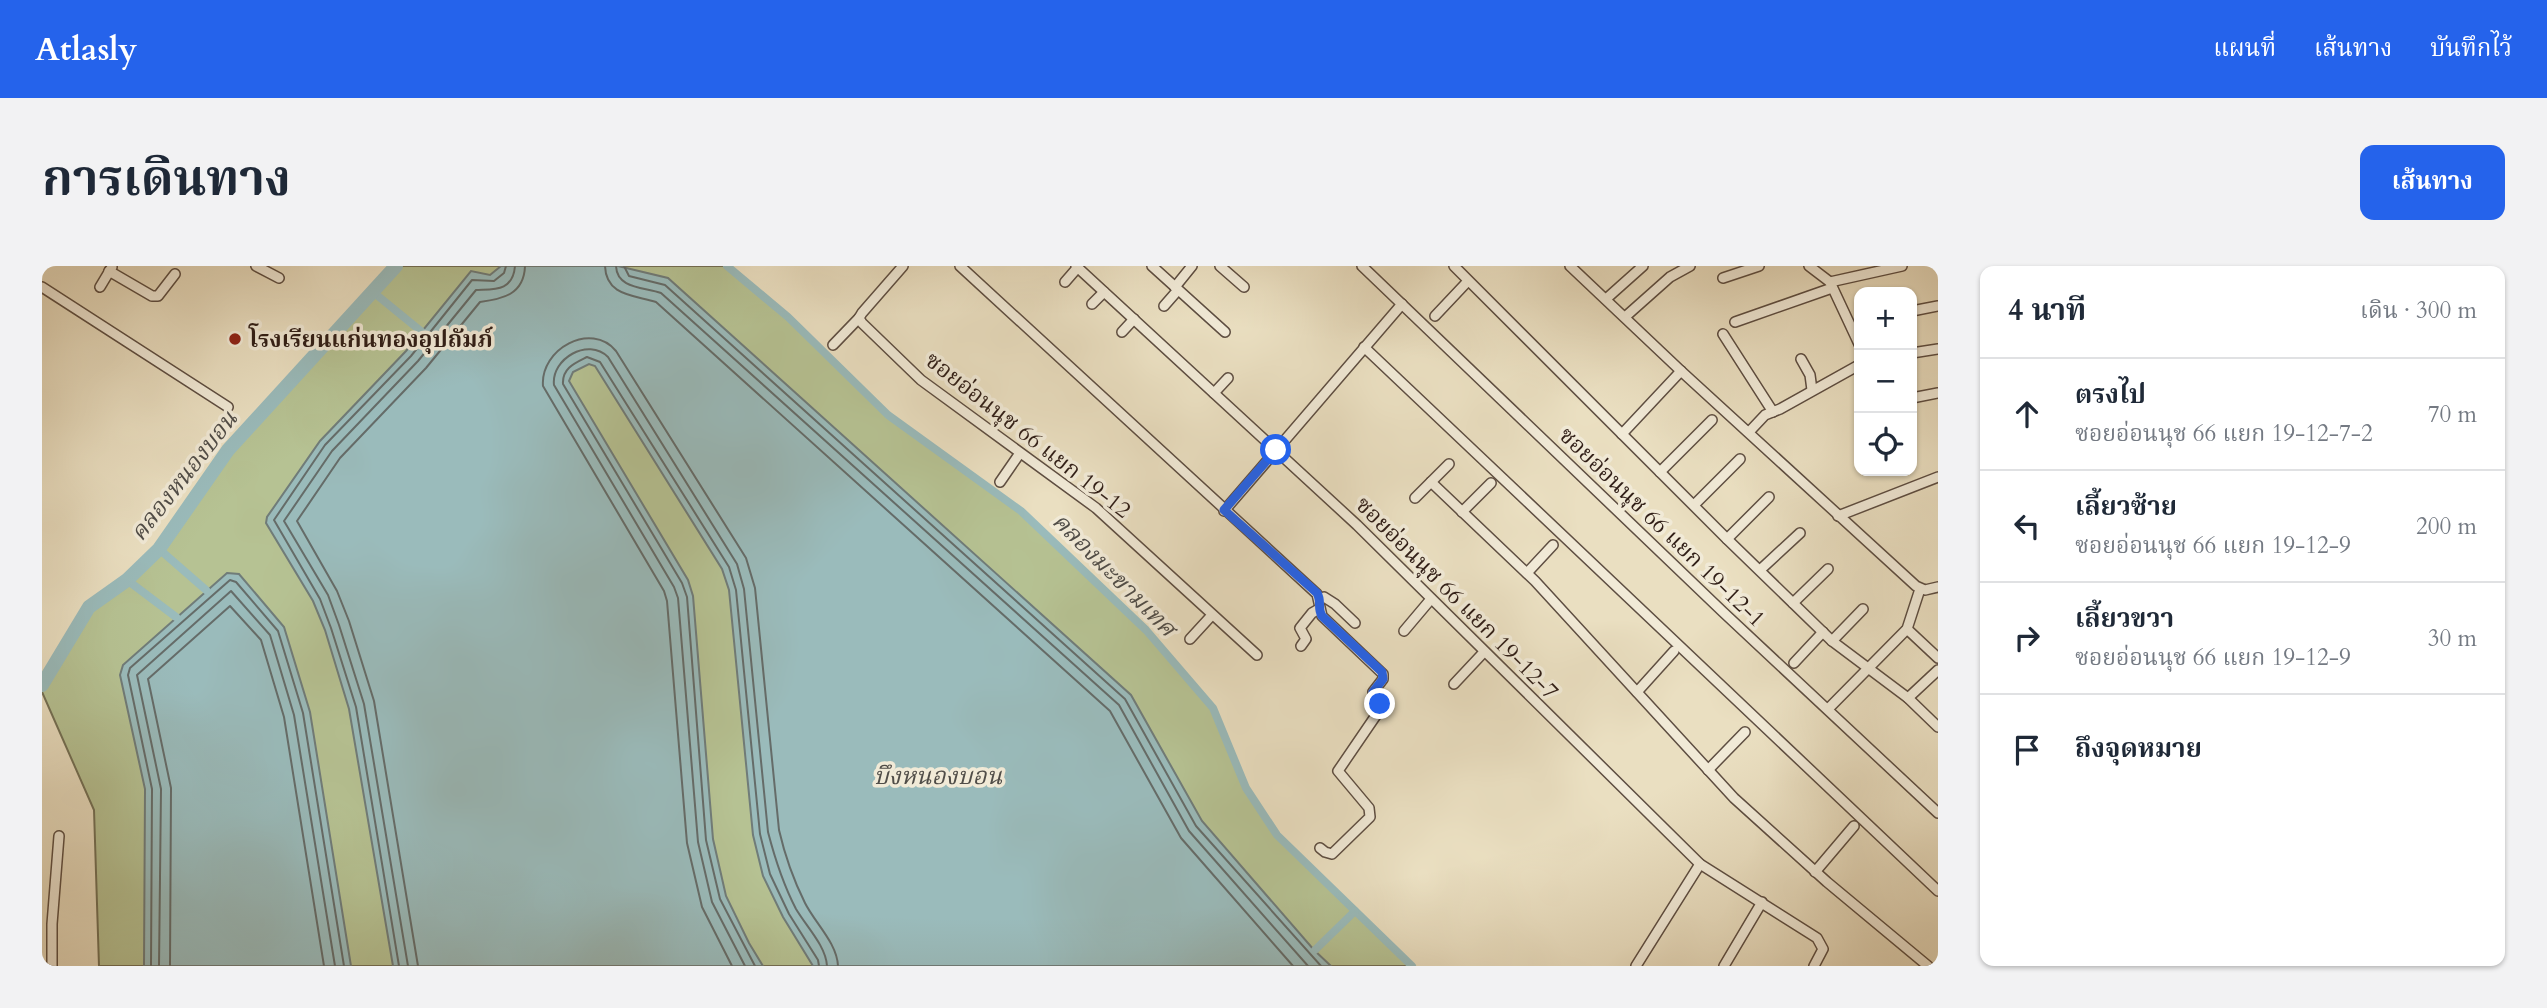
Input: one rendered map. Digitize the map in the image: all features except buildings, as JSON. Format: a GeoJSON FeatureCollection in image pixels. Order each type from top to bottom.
{"type":"FeatureCollection","features":[{"type":"Feature","properties":{"kind":"street"},"geometry":{"type":"LineString","coordinates":[[256,266],[279,278]]}},
{"type":"Feature","properties":{"kind":"street"},"geometry":{"type":"LineString","coordinates":[[960,266],[1317,593],[1322,616],[1384,677],[1373,692],[1381,708],[1338,771],[1369,808],[1370,817],[1332,853],[1320,848]]}},
{"type":"Feature","properties":{"kind":"street"},"geometry":{"type":"LineString","coordinates":[[1152,266],[1225,332]]}},
{"type":"Feature","properties":{"kind":"street"},"geometry":{"type":"LineString","coordinates":[[1164,306],[1192,266]]}},
{"type":"Feature","properties":{"kind":"street"},"geometry":{"type":"LineString","coordinates":[[1220,266],[1244,287]]}},
{"type":"Feature","properties":{"kind":"street","name":"ซอยอ่อนนุช 66 แยก 19-12-1"},"geometry":{"type":"LineString","coordinates":[[1362,266],[1713,603],[1938,813]]}},
{"type":"Feature","properties":{"kind":"street"},"geometry":{"type":"LineString","coordinates":[[1454,266],[1832,641],[1908,698],[1938,727]]}},
{"type":"Feature","properties":{"kind":"street"},"geometry":{"type":"LineString","coordinates":[[1570,266],[1681,372],[1920,589],[1938,587]]}},
{"type":"Feature","properties":{"kind":"street"},"geometry":{"type":"LineString","coordinates":[[1606,299],[1643,266]]}},
{"type":"Feature","properties":{"kind":"street"},"geometry":{"type":"LineString","coordinates":[[1625,317],[1670,277],[1690,266]]}},
{"type":"Feature","properties":{"kind":"street"},"geometry":{"type":"LineString","coordinates":[[1723,278],[1759,266]]}},
{"type":"Feature","properties":{"kind":"street"},"geometry":{"type":"LineString","coordinates":[[1810,266],[1831,285],[1854,334]]}},
{"type":"Feature","properties":{"kind":"street"},"geometry":{"type":"LineString","coordinates":[[1735,322],[1831,285],[1902,266]]}},
{"type":"Feature","properties":{"kind":"street"},"geometry":{"type":"LineString","coordinates":[[833,345],[901,267]]}},
{"type":"Feature","properties":{"kind":"street"},"geometry":{"type":"LineString","coordinates":[[1065,282],[1077,267]]}},
{"type":"Feature","properties":{"kind":"street","name":"ซอยอ่อนนุช 66 แยก 19-12-7"},"geometry":{"type":"LineString","coordinates":[[1077,267],[1276,450],[1431,598],[1700,863],[1821,943],[1821,956],[1814,966]]}},
{"type":"Feature","properties":{"kind":"street"},"geometry":{"type":"LineString","coordinates":[[100,287],[111,269],[152,296],[158,296],[175,274]]}},
{"type":"Feature","properties":{"kind":"street"},"geometry":{"type":"LineString","coordinates":[[1435,316],[1468,281]]}},
{"type":"Feature","properties":{"kind":"street"},"geometry":{"type":"LineString","coordinates":[[42,287],[228,407]]}},
{"type":"Feature","properties":{"kind":"street"},"geometry":{"type":"LineString","coordinates":[[1091,304],[1104,292]]}},
{"type":"Feature","properties":{"kind":"street"},"geometry":{"type":"LineString","coordinates":[[1224,510],[1402,304]]}},
{"type":"Feature","properties":{"kind":"street"},"geometry":{"type":"LineString","coordinates":[[1917,310],[1938,306]]}},
{"type":"Feature","properties":{"kind":"street","name":"ซอยอ่อนนุช 66 แยก 19-12"},"geometry":{"type":"LineString","coordinates":[[859,318],[921,380],[1096,508],[1257,655]]}},
{"type":"Feature","properties":{"kind":"street"},"geometry":{"type":"LineString","coordinates":[[1122,332],[1134,319]]}},
{"type":"Feature","properties":{"kind":"street"},"geometry":{"type":"LineString","coordinates":[[1849,323],[1854,322]]}},
{"type":"Feature","properties":{"kind":"street"},"geometry":{"type":"LineString","coordinates":[[1723,334],[1773,412]]}},
{"type":"Feature","properties":{"kind":"street"},"geometry":{"type":"LineString","coordinates":[[1364,347],[1938,891]]}},
{"type":"Feature","properties":{"kind":"street"},"geometry":{"type":"LineString","coordinates":[[1917,352],[1938,349]]}},
{"type":"Feature","properties":{"kind":"street"},"geometry":{"type":"LineString","coordinates":[[1801,359],[1810,375],[1812,390]]}},
{"type":"Feature","properties":{"kind":"street"},"geometry":{"type":"LineString","coordinates":[[1749,432],[1765,415],[1854,368]]}},
{"type":"Feature","properties":{"kind":"street"},"geometry":{"type":"LineString","coordinates":[[1622,433],[1681,372]]}},
{"type":"Feature","properties":{"kind":"street"},"geometry":{"type":"LineString","coordinates":[[1214,393],[1228,378]]}},
{"type":"Feature","properties":{"kind":"street"},"geometry":{"type":"LineString","coordinates":[[1917,397],[1938,393]]}},
{"type":"Feature","properties":{"kind":"street"},"geometry":{"type":"LineString","coordinates":[[1660,472],[1712,420]]}},
{"type":"Feature","properties":{"kind":"street"},"geometry":{"type":"LineString","coordinates":[[1000,482],[1020,453]]}},
{"type":"Feature","properties":{"kind":"street"},"geometry":{"type":"LineString","coordinates":[[1694,505],[1741,459]]}},
{"type":"Feature","properties":{"kind":"street"},"geometry":{"type":"LineString","coordinates":[[1415,498],[1449,464]]}},
{"type":"Feature","properties":{"kind":"street"},"geometry":{"type":"LineString","coordinates":[[1838,516],[1938,477]]}},
{"type":"Feature","properties":{"kind":"street"},"geometry":{"type":"LineString","coordinates":[[1431,482],[1527,573],[1734,798],[1815,872],[1928,966]]}},
{"type":"Feature","properties":{"kind":"street"},"geometry":{"type":"LineString","coordinates":[[1462,512],[1491,483]]}},
{"type":"Feature","properties":{"kind":"street"},"geometry":{"type":"LineString","coordinates":[[1727,539],[1769,498]]}},
{"type":"Feature","properties":{"kind":"street"},"geometry":{"type":"LineString","coordinates":[[1760,570],[1800,533]]}},
{"type":"Feature","properties":{"kind":"street"},"geometry":{"type":"LineString","coordinates":[[1527,573],[1553,545]]}},
{"type":"Feature","properties":{"kind":"street"},"geometry":{"type":"LineString","coordinates":[[1793,603],[1828,569]]}},
{"type":"Feature","properties":{"kind":"street"},"geometry":{"type":"LineString","coordinates":[[1828,709],[1907,629],[1920,589]]}},
{"type":"Feature","properties":{"kind":"street"},"geometry":{"type":"LineString","coordinates":[[1320,598],[1331,600],[1355,623]]}},
{"type":"Feature","properties":{"kind":"street"},"geometry":{"type":"LineString","coordinates":[[1404,631],[1431,598]]}},
{"type":"Feature","properties":{"kind":"street"},"geometry":{"type":"LineString","coordinates":[[1832,641],[1863,608]]}},
{"type":"Feature","properties":{"kind":"street"},"geometry":{"type":"LineString","coordinates":[[1301,646],[1306,639],[1300,628],[1312,613],[1319,609]]}},
{"type":"Feature","properties":{"kind":"street"},"geometry":{"type":"LineString","coordinates":[[1190,639],[1212,615]]}},
{"type":"Feature","properties":{"kind":"street"},"geometry":{"type":"LineString","coordinates":[[1907,629],[1938,658]]}},
{"type":"Feature","properties":{"kind":"street"},"geometry":{"type":"LineString","coordinates":[[1794,663],[1823,632]]}},
{"type":"Feature","properties":{"kind":"street"},"geometry":{"type":"LineString","coordinates":[[1637,692],[1674,651]]}},
{"type":"Feature","properties":{"kind":"street"},"geometry":{"type":"LineString","coordinates":[[1454,684],[1484,652]]}},
{"type":"Feature","properties":{"kind":"street"},"geometry":{"type":"LineString","coordinates":[[1908,698],[1938,670]]}},
{"type":"Feature","properties":{"kind":"street"},"geometry":{"type":"LineString","coordinates":[[1709,770],[1745,732]]}},
{"type":"Feature","properties":{"kind":"street"},"geometry":{"type":"LineString","coordinates":[[1815,872],[1854,826]]}},
{"type":"Feature","properties":{"kind":"street"},"geometry":{"type":"LineString","coordinates":[[52,966],[45,923],[60,836]]}},
{"type":"Feature","properties":{"kind":"street"},"geometry":{"type":"LineString","coordinates":[[1636,966],[1700,863]]}},
{"type":"Feature","properties":{"kind":"street"},"geometry":{"type":"LineString","coordinates":[[1724,966],[1762,902]]}},
{"type":"Feature","properties":{"kind":"green space","name":"บึงหนองบอน"},"geometry":{"type":"Polygon","coordinates":[[[396,266],[727,266],[788,317],[888,415],[1021,511],[1146,630],[1213,708],[1246,788],[1277,835],[1412,966],[99,966],[94,810],[42,692],[42,685],[89,607],[127,580],[159,549],[228,450],[396,266]]]}},
{"type":"Feature","properties":{"kind":"water","name":"บึงหนองบอน"},"geometry":{"type":"Polygon","coordinates":[[[501,266],[618,266],[668,278],[1131,695],[1202,821],[1331,966],[813,966],[783,917],[763,876],[753,835],[729,590],[722,569],[595,366],[589,364],[573,372],[569,381],[688,580],[693,596],[713,839],[726,896],[763,966],[393,966],[349,709],[325,630],[313,601],[266,523],[267,517],[320,441],[406,351],[471,271],[490,275],[501,266]]]}},
{"type":"Feature","properties":{"kind":"water"},"geometry":{"type":"Polygon","coordinates":[[[227,573],[239,574],[284,627],[310,712],[351,966],[144,966],[145,789],[120,675],[123,665],[227,573]]]}},
{"type":"Feature","properties":{"kind":"waterway","name":"คลองหนองบอน"},"geometry":{"type":"LineString","coordinates":[[42,685],[89,607],[127,580],[159,549],[228,450],[396,266]]}},
{"type":"Feature","properties":{"kind":"waterway","name":"คลองมะขามเทศ"},"geometry":{"type":"LineString","coordinates":[[727,266],[788,317],[888,415],[1021,511],[1146,630],[1213,708],[1246,788],[1277,835],[1412,966]]}},
{"type":"Feature","properties":{"kind":"waterway"},"geometry":{"type":"LineString","coordinates":[[373,292],[422,332]]}},
{"type":"Feature","properties":{"kind":"waterway"},"geometry":{"type":"LineString","coordinates":[[159,549],[206,590]]}},
{"type":"Feature","properties":{"kind":"waterway"},"geometry":{"type":"LineString","coordinates":[[127,580],[176,617]]}},
{"type":"Feature","properties":{"kind":"waterway"},"geometry":{"type":"LineString","coordinates":[[1315,950],[1355,911]]}},
{"type":"Feature","properties":{"kind":"place","name":"โรงเรียนแก่นทองอุปถัมภ์"},"geometry":{"type":"Point","coordinates":[235,339]}},
{"type":"Feature","properties":{"kind":"route"},"geometry":{"type":"LineString","coordinates":[[1276,450],[1224,510],[1317,593],[1322,616],[1382,672],[1384,677],[1373,690],[1380,704]]}}]}
